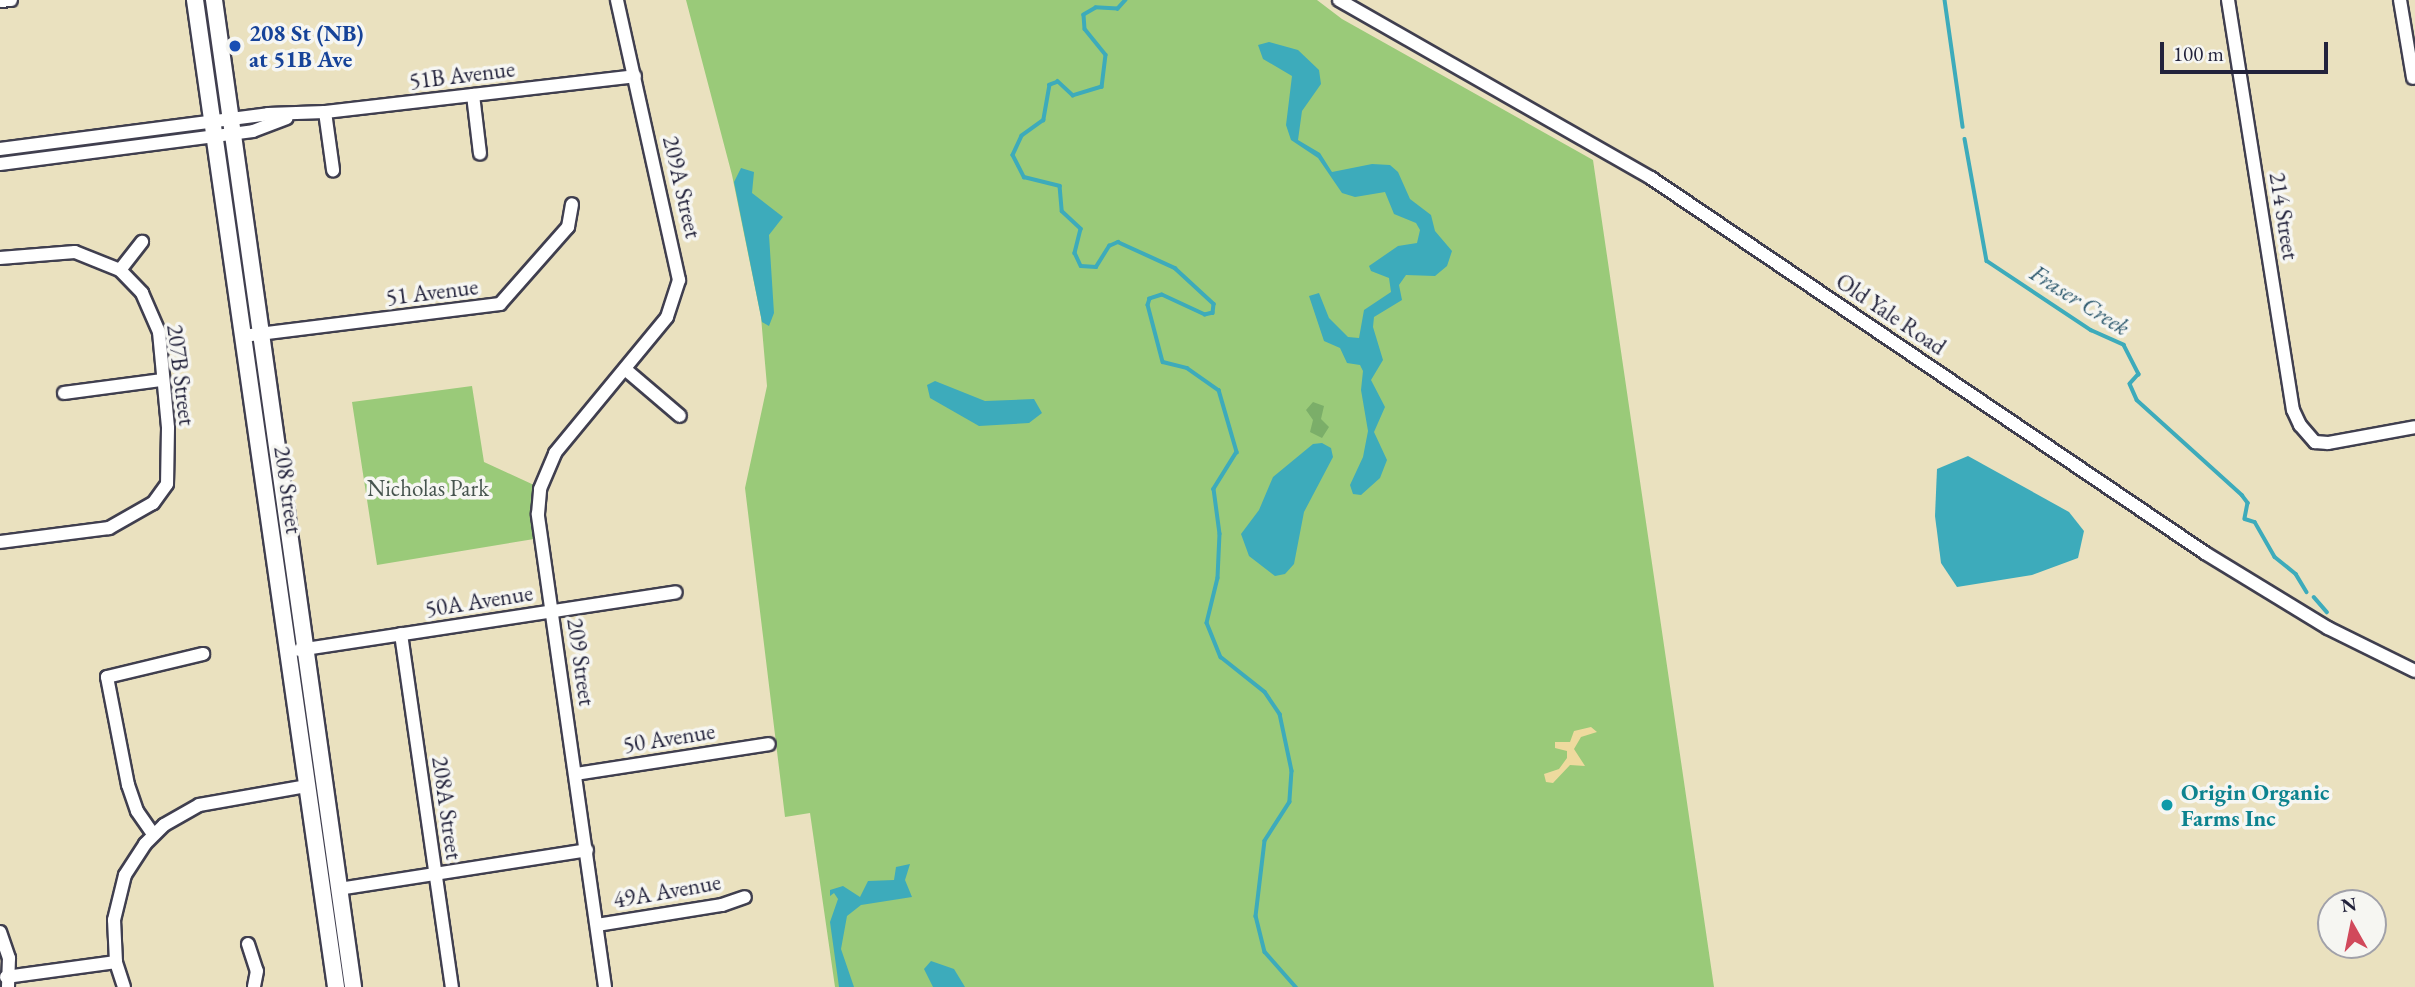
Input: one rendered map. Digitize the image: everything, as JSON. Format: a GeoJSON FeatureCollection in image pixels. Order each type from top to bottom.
{"type":"FeatureCollection","features":[{"type":"Feature","properties":{"kind":"main road","name":"208 Street"},"geometry":{"type":"LineString","coordinates":[[195,0],[336,987]]}},
{"type":"Feature","properties":{"kind":"main road","name":"208 Street"},"geometry":{"type":"LineString","coordinates":[[214,0],[234,126],[353,987]]}},
{"type":"Feature","properties":{"kind":"street"},"geometry":{"type":"LineString","coordinates":[[0,1],[11,0]]}},
{"type":"Feature","properties":{"kind":"street","name":"209A Street"},"geometry":{"type":"LineString","coordinates":[[617,0],[679,280],[667,317],[625,369]]}},
{"type":"Feature","properties":{"kind":"street","name":"Old Yale Road"},"geometry":{"type":"LineString","coordinates":[[1339,0],[1651,178],[2205,553],[2328,628],[2415,671]]}},
{"type":"Feature","properties":{"kind":"street","name":"214 Street"},"geometry":{"type":"LineString","coordinates":[[2228,0],[2293,410],[2306,437],[2328,443],[2415,426]]}},
{"type":"Feature","properties":{"kind":"street"},"geometry":{"type":"LineString","coordinates":[[2400,0],[2413,78]]}},
{"type":"Feature","properties":{"kind":"street","name":"51B Avenue"},"geometry":{"type":"LineString","coordinates":[[0,164],[294,115],[635,76]]}},
{"type":"Feature","properties":{"kind":"street"},"geometry":{"type":"LineString","coordinates":[[473,95],[480,154]]}},
{"type":"Feature","properties":{"kind":"street"},"geometry":{"type":"LineString","coordinates":[[325,112],[333,170]]}},
{"type":"Feature","properties":{"kind":"street","name":"51B Avenue"},"geometry":{"type":"LineString","coordinates":[[0,149],[215,129]]}},
{"type":"Feature","properties":{"kind":"street","name":"51 Avenue"},"geometry":{"type":"LineString","coordinates":[[243,336],[500,304],[568,228],[572,204]]}},
{"type":"Feature","properties":{"kind":"street"},"geometry":{"type":"LineString","coordinates":[[0,258],[75,252],[120,270],[142,242]]}},
{"type":"Feature","properties":{"kind":"street","name":"207B Street"},"geometry":{"type":"LineString","coordinates":[[0,542],[109,528],[162,495],[167,484],[168,428],[159,332],[142,293],[120,270]]}},
{"type":"Feature","properties":{"kind":"street"},"geometry":{"type":"LineString","coordinates":[[625,369],[680,416]]}},
{"type":"Feature","properties":{"kind":"street","name":"209 Street"},"geometry":{"type":"LineString","coordinates":[[606,987],[538,514],[544,475],[565,439],[625,369]]}},
{"type":"Feature","properties":{"kind":"street"},"geometry":{"type":"LineString","coordinates":[[64,393],[162,380]]}},
{"type":"Feature","properties":{"kind":"street","name":"50A Avenue"},"geometry":{"type":"LineString","coordinates":[[288,651],[676,592]]}},
{"type":"Feature","properties":{"kind":"street","name":"208A Street"},"geometry":{"type":"LineString","coordinates":[[401,634],[452,987]]}},
{"type":"Feature","properties":{"kind":"street"},"geometry":{"type":"LineString","coordinates":[[153,834],[132,799],[107,677],[203,654]]}},
{"type":"Feature","properties":{"kind":"street","name":"50 Avenue"},"geometry":{"type":"LineString","coordinates":[[576,774],[769,744]]}},
{"type":"Feature","properties":{"kind":"street"},"geometry":{"type":"LineString","coordinates":[[124,987],[116,962],[114,920],[119,890],[136,856],[153,834],[176,817],[212,801],[307,786]]}},
{"type":"Feature","properties":{"kind":"street"},"geometry":{"type":"LineString","coordinates":[[339,889],[587,850]]}},
{"type":"Feature","properties":{"kind":"street","name":"49A Avenue"},"geometry":{"type":"LineString","coordinates":[[597,925],[722,905],[745,897]]}},
{"type":"Feature","properties":{"kind":"street"},"geometry":{"type":"LineString","coordinates":[[0,932],[9,958],[5,977],[116,962]]}},
{"type":"Feature","properties":{"kind":"street"},"geometry":{"type":"LineString","coordinates":[[248,944],[257,971],[254,987]]}},
{"type":"Feature","properties":{"kind":"green space"},"geometry":{"type":"Polygon","coordinates":[[[686,0],[1317,0],[1342,19],[1593,160],[1714,987],[835,987],[810,813],[785,817],[745,488],[767,386],[761,317],[732,175],[686,0]]]}},
{"type":"Feature","properties":{"kind":"green space","name":"Nicholas Park"},"geometry":{"type":"Polygon","coordinates":[[[472,386],[484,462],[534,485],[534,539],[377,565],[352,402],[472,386]]]}},
{"type":"Feature","properties":{"kind":"green space"},"geometry":{"type":"Polygon","coordinates":[[[1313,402],[1324,406],[1321,419],[1329,427],[1322,438],[1310,432],[1313,420],[1306,410],[1313,402]]]}},
{"type":"Feature","properties":{"kind":"sand"},"geometry":{"type":"Polygon","coordinates":[[[1591,727],[1597,732],[1581,737],[1574,749],[1585,766],[1570,765],[1553,783],[1546,782],[1544,774],[1559,769],[1567,758],[1567,751],[1555,748],[1555,742],[1570,742],[1574,731],[1591,727]]]}},
{"type":"Feature","properties":{"kind":"water"},"geometry":{"type":"Polygon","coordinates":[[[1269,42],[1298,50],[1319,70],[1321,84],[1302,111],[1298,140],[1320,153],[1332,172],[1372,164],[1390,165],[1398,172],[1410,199],[1431,215],[1435,231],[1452,251],[1447,266],[1435,276],[1406,275],[1399,285],[1402,300],[1374,317],[1373,327],[1383,360],[1371,380],[1385,407],[1374,432],[1387,460],[1380,478],[1361,495],[1353,494],[1350,485],[1363,457],[1368,431],[1361,390],[1363,371],[1360,365],[1347,363],[1340,348],[1324,341],[1309,296],[1319,293],[1329,318],[1348,337],[1359,338],[1364,310],[1391,292],[1389,278],[1371,271],[1369,266],[1398,246],[1417,243],[1420,230],[1416,223],[1394,214],[1385,192],[1355,197],[1342,193],[1318,158],[1291,140],[1286,125],[1292,76],[1263,59],[1258,45],[1269,42]]]}},
{"type":"Feature","properties":{"kind":"water"},"geometry":{"type":"Polygon","coordinates":[[[741,168],[754,172],[752,193],[783,217],[769,235],[774,313],[769,326],[762,322],[734,182],[741,168]]]}},
{"type":"Feature","properties":{"kind":"water"},"geometry":{"type":"Polygon","coordinates":[[[935,381],[985,401],[1034,399],[1042,413],[1029,423],[979,426],[930,398],[927,385],[935,381]]]}},
{"type":"Feature","properties":{"kind":"water"},"geometry":{"type":"Polygon","coordinates":[[[1322,443],[1331,448],[1333,457],[1304,512],[1294,564],[1285,574],[1275,576],[1249,556],[1241,534],[1259,510],[1273,477],[1313,444],[1322,443]]]}},
{"type":"Feature","properties":{"kind":"water"},"geometry":{"type":"Polygon","coordinates":[[[1968,456],[2069,512],[2084,531],[2078,558],[2032,575],[1957,587],[1941,563],[1935,516],[1937,469],[1968,456]]]}},
{"type":"Feature","properties":{"kind":"water"},"geometry":{"type":"Polygon","coordinates":[[[910,864],[905,880],[912,897],[861,905],[847,916],[841,949],[854,987],[839,987],[830,922],[838,899],[834,893],[830,896],[830,890],[843,886],[860,897],[868,881],[894,880],[896,867],[910,864]]]}},
{"type":"Feature","properties":{"kind":"water"},"geometry":{"type":"Polygon","coordinates":[[[931,961],[954,969],[965,987],[933,987],[924,969],[931,961]]]}},
{"type":"Feature","properties":{"kind":"waterway"},"geometry":{"type":"LineString","coordinates":[[1126,0],[1118,9],[1096,8],[1084,15],[1085,29],[1106,55],[1102,87],[1073,96],[1058,82],[1050,85],[1044,120],[1022,136],[1013,155],[1024,177],[1060,186],[1062,211],[1081,229],[1075,253],[1081,266],[1096,267],[1109,246],[1118,242],[1175,268],[1214,304],[1213,313],[1205,315],[1162,295],[1150,299],[1148,305],[1163,362],[1187,368],[1219,390],[1237,452],[1214,489],[1220,534],[1218,578],[1207,623],[1221,657],[1265,692],[1280,714],[1292,771],[1290,802],[1265,841],[1256,916],[1265,952],[1296,987]]}},
{"type":"Feature","properties":{"kind":"waterway","name":"Fraser Creek"},"geometry":{"type":"LineString","coordinates":[[1945,0],[1963,127]]}},
{"type":"Feature","properties":{"kind":"waterway","name":"Fraser Creek"},"geometry":{"type":"LineString","coordinates":[[1965,139],[1987,261],[2091,330],[2124,345],[2139,374],[2130,384],[2137,400],[2242,495],[2248,503],[2245,519],[2255,522],[2275,557],[2296,574],[2307,592]]}},
{"type":"Feature","properties":{"kind":"waterway","name":"Fraser Creek"},"geometry":{"type":"LineString","coordinates":[[2314,597],[2327,612]]}},
{"type":"Feature","properties":{"kind":"place","name":"208 St (NB) at 51B Ave"},"geometry":{"type":"Point","coordinates":[235,46]}},
{"type":"Feature","properties":{"kind":"place","name":"Origin Organic Farms Inc"},"geometry":{"type":"Point","coordinates":[2167,805]}}]}
